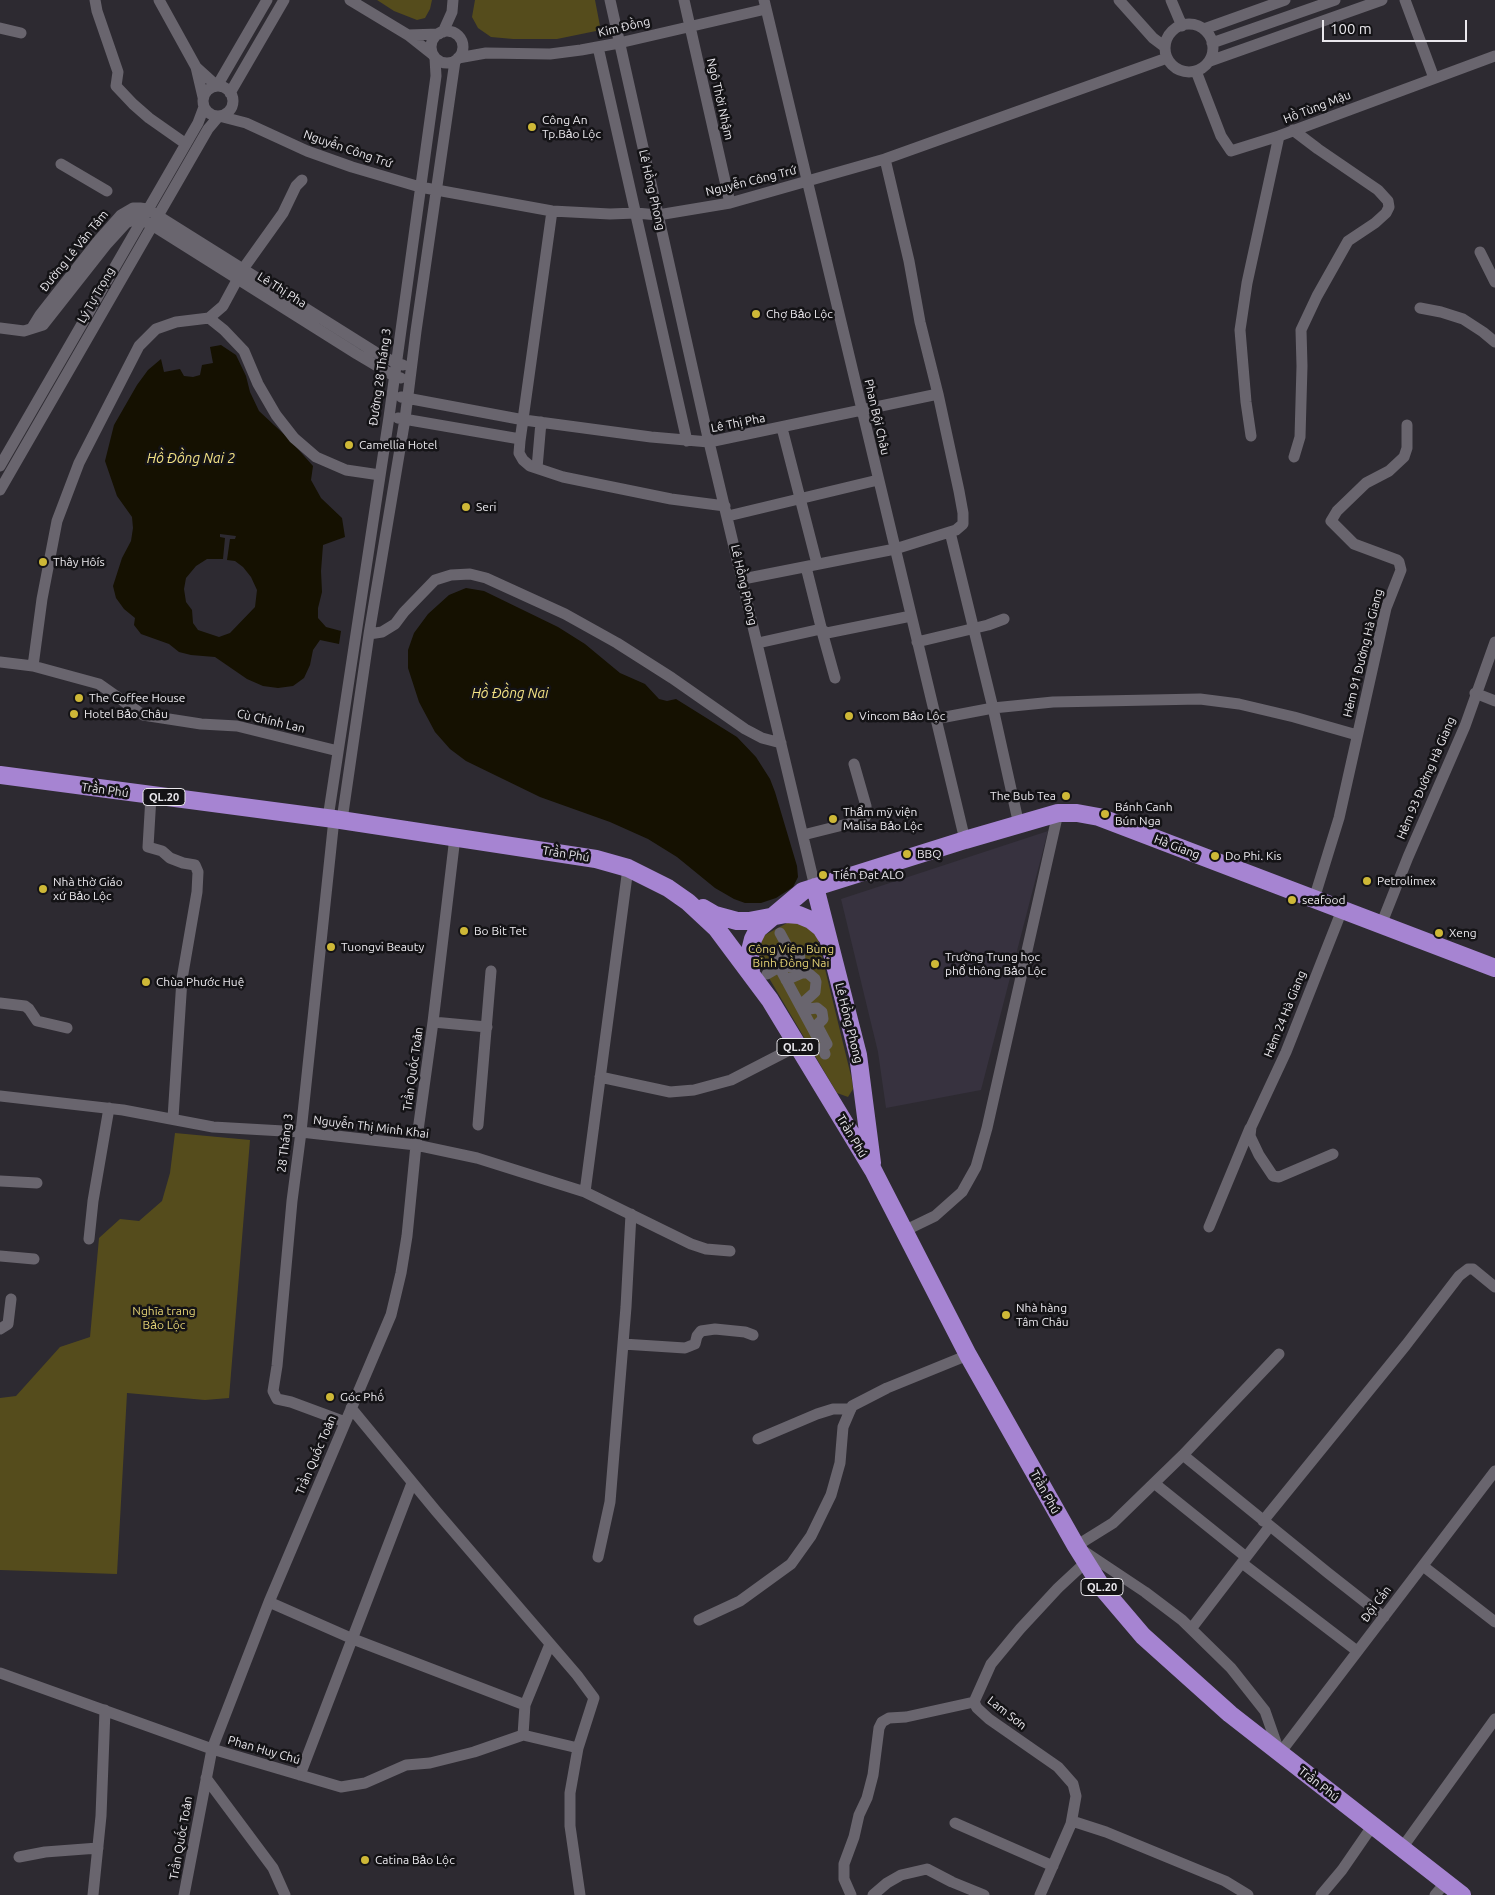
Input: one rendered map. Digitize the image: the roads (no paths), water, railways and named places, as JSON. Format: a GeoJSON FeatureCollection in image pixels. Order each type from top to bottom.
{"type":"FeatureCollection","features":[{"type":"Feature","properties":{"kind":"highway","name":"Trần Phú"},"geometry":{"type":"LineString","coordinates":[[0,775],[335,819],[596,859],[628,868],[668,888],[688,902],[717,929],[759,974],[770,1000],[873,1170],[968,1355],[1076,1546],[1103,1589],[1143,1636],[1230,1714],[1402,1848],[1441,1889],[1462,1895]]}},
{"type":"Feature","properties":{"kind":"highway","name":"Hà Giang"},"geometry":{"type":"LineString","coordinates":[[759,974],[750,951],[752,939],[758,929],[803,891],[1058,813],[1077,813],[1099,817],[1495,968]]}},
{"type":"Feature","properties":{"kind":"highway","name":"Lê Hồng Phong"},"geometry":{"type":"LineString","coordinates":[[815,886],[858,1055],[873,1170]]}},
{"type":"Feature","properties":{"kind":"highway","name":"Hà Giang"},"geometry":{"type":"LineString","coordinates":[[688,902],[715,915],[737,921],[786,914],[805,918],[820,928],[828,938]]}},
{"type":"Feature","properties":{"kind":"highway"},"geometry":{"type":"LineString","coordinates":[[830,1100],[845,1104],[852,1102],[858,1098],[862,1090]]}},
{"type":"Feature","properties":{"kind":"street"},"geometry":{"type":"LineString","coordinates":[[96,0],[97,11],[118,72],[116,86],[149,118],[186,144]]}},
{"type":"Feature","properties":{"kind":"street"},"geometry":{"type":"LineString","coordinates":[[159,0],[196,67],[204,102],[210,114],[219,116],[231,107],[231,95],[284,0]]}},
{"type":"Feature","properties":{"kind":"street"},"geometry":{"type":"LineString","coordinates":[[204,102],[208,90],[217,86],[267,0]]}},
{"type":"Feature","properties":{"kind":"street"},"geometry":{"type":"LineString","coordinates":[[350,0],[408,35],[445,63],[457,60]]}},
{"type":"Feature","properties":{"kind":"street"},"geometry":{"type":"LineString","coordinates":[[449,35],[453,0]]}},
{"type":"Feature","properties":{"kind":"street","name":"Lê Hồng Phong"},"geometry":{"type":"LineString","coordinates":[[610,0],[709,442],[815,886]]}},
{"type":"Feature","properties":{"kind":"street","name":"Ngô Thời Nhậm"},"geometry":{"type":"LineString","coordinates":[[684,0],[730,203]]}},
{"type":"Feature","properties":{"kind":"street"},"geometry":{"type":"LineString","coordinates":[[1119,0],[1166,53],[1170,63],[1185,72],[1196,71],[1210,61],[1382,0]]}},
{"type":"Feature","properties":{"kind":"street"},"geometry":{"type":"LineString","coordinates":[[1171,0],[1182,26]]}},
{"type":"Feature","properties":{"kind":"street"},"geometry":{"type":"LineString","coordinates":[[1204,30],[1286,0]]}},
{"type":"Feature","properties":{"kind":"street"},"geometry":{"type":"LineString","coordinates":[[1212,43],[1335,0]]}},
{"type":"Feature","properties":{"kind":"street"},"geometry":{"type":"LineString","coordinates":[[1405,0],[1434,78]]}},
{"type":"Feature","properties":{"kind":"street","name":"Kim Đồng"},"geometry":{"type":"LineString","coordinates":[[457,60],[486,53],[550,54],[598,47],[689,26],[765,4]]}},
{"type":"Feature","properties":{"kind":"street","name":"Phan Bội Châu"},"geometry":{"type":"LineString","coordinates":[[765,4],[965,840]]}},
{"type":"Feature","properties":{"kind":"street"},"geometry":{"type":"LineString","coordinates":[[1166,53],[1168,36],[1182,26],[1193,25],[1204,30],[1212,43],[1213,50],[1210,61]]}},
{"type":"Feature","properties":{"kind":"street"},"geometry":{"type":"LineString","coordinates":[[0,28],[21,33]]}},
{"type":"Feature","properties":{"kind":"street","name":"Kim Đồng"},"geometry":{"type":"LineString","coordinates":[[408,35],[449,35],[486,53]]}},
{"type":"Feature","properties":{"kind":"street"},"geometry":{"type":"LineString","coordinates":[[434,56],[432,43],[449,35]]}},
{"type":"Feature","properties":{"kind":"street"},"geometry":{"type":"LineString","coordinates":[[335,819],[406,419],[435,190],[457,60],[463,49],[449,35]]}},
{"type":"Feature","properties":{"kind":"street","name":"Lê Hồng Phong"},"geometry":{"type":"LineString","coordinates":[[598,47],[687,440]]}},
{"type":"Feature","properties":{"kind":"street","name":"Nguyễn Công Trứ"},"geometry":{"type":"LineString","coordinates":[[219,116],[246,123],[307,151],[340,163],[420,187],[552,211],[658,215],[730,203],[885,159],[1166,53]]}},
{"type":"Feature","properties":{"kind":"street","name":"Đường 28 Tháng 3"},"geometry":{"type":"LineString","coordinates":[[335,819],[338,751],[371,524],[389,417],[436,76],[434,56]]}},
{"type":"Feature","properties":{"kind":"street","name":"Hồ Tùng Mậu"},"geometry":{"type":"LineString","coordinates":[[1196,71],[1221,136],[1231,151],[1279,136],[1495,56]]}},
{"type":"Feature","properties":{"kind":"street"},"geometry":{"type":"LineString","coordinates":[[196,67],[217,86],[226,89],[246,123]]}},
{"type":"Feature","properties":{"kind":"street","name":"Lý Tự Trọng"},"geometry":{"type":"LineString","coordinates":[[0,466],[198,123],[204,102]]}},
{"type":"Feature","properties":{"kind":"street","name":"Lý Tự Trọng"},"geometry":{"type":"LineString","coordinates":[[0,490],[208,129],[219,116]]}},
{"type":"Feature","properties":{"kind":"street"},"geometry":{"type":"LineString","coordinates":[[1293,130],[1378,190],[1388,201],[1389,207],[1386,213],[1375,223],[1348,241],[1317,296],[1301,330],[1300,437],[1294,457]]}},
{"type":"Feature","properties":{"kind":"street"},"geometry":{"type":"LineString","coordinates":[[1251,436],[1240,344],[1241,315],[1253,251],[1279,136]]}},
{"type":"Feature","properties":{"kind":"street"},"geometry":{"type":"LineString","coordinates":[[742,579],[895,549],[956,530],[963,524],[963,513],[938,394],[920,322],[909,262],[885,159]]}},
{"type":"Feature","properties":{"kind":"street"},"geometry":{"type":"LineString","coordinates":[[61,164],[107,191]]}},
{"type":"Feature","properties":{"kind":"street"},"geometry":{"type":"LineString","coordinates":[[32,666],[42,599],[57,521],[82,456],[139,346],[156,329],[176,322],[209,318],[223,306],[240,274],[283,213],[296,186],[302,180]]}},
{"type":"Feature","properties":{"kind":"street","name":"Đường Lê Văn Tám"},"geometry":{"type":"LineString","coordinates":[[0,328],[24,331],[32,328],[71,274],[121,215],[133,208],[144,214]]}},
{"type":"Feature","properties":{"kind":"street"},"geometry":{"type":"LineString","coordinates":[[552,211],[520,439],[519,453],[530,466],[563,476],[726,511],[799,498],[878,480]]}},
{"type":"Feature","properties":{"kind":"street","name":"Lê Thị Pha"},"geometry":{"type":"LineString","coordinates":[[144,214],[240,274],[394,376],[410,380]]}},
{"type":"Feature","properties":{"kind":"street"},"geometry":{"type":"LineString","coordinates":[[1480,252],[1495,282]]}},
{"type":"Feature","properties":{"kind":"street"},"geometry":{"type":"LineString","coordinates":[[240,274],[396,364],[412,367]]}},
{"type":"Feature","properties":{"kind":"street"},"geometry":{"type":"LineString","coordinates":[[1420,308],[1441,312],[1463,320],[1495,342]]}},
{"type":"Feature","properties":{"kind":"street"},"geometry":{"type":"LineString","coordinates":[[209,318],[224,330],[244,351],[258,384],[276,415],[294,438],[316,458],[346,470],[380,475]]}},
{"type":"Feature","properties":{"kind":"street","name":"Lê Thị Pha"},"geometry":{"type":"LineString","coordinates":[[392,395],[524,420],[709,442],[938,394]]}},
{"type":"Feature","properties":{"kind":"street"},"geometry":{"type":"LineString","coordinates":[[389,417],[520,439]]}},
{"type":"Feature","properties":{"kind":"street"},"geometry":{"type":"LineString","coordinates":[[537,468],[541,422]]}},
{"type":"Feature","properties":{"kind":"street","name":"Hẻm 91 Đường Hà Giang"},"geometry":{"type":"LineString","coordinates":[[1314,899],[1339,818],[1357,735],[1363,718],[1371,670],[1386,608],[1401,570],[1397,560],[1354,544],[1331,521],[1336,511],[1366,483],[1389,471],[1404,457],[1407,448],[1406,425]]}},
{"type":"Feature","properties":{"kind":"street"},"geometry":{"type":"LineString","coordinates":[[782,428],[799,498],[821,629],[835,678]]}},
{"type":"Feature","properties":{"kind":"street"},"geometry":{"type":"LineString","coordinates":[[371,524],[387,526]]}},
{"type":"Feature","properties":{"kind":"street"},"geometry":{"type":"LineString","coordinates":[[950,532],[993,708],[1019,825]]}},
{"type":"Feature","properties":{"kind":"street"},"geometry":{"type":"LineString","coordinates":[[369,634],[382,632],[395,624],[435,580],[451,575],[470,574],[486,578],[565,614],[672,678],[745,729],[762,738],[781,744]]}},
{"type":"Feature","properties":{"kind":"street"},"geometry":{"type":"LineString","coordinates":[[758,643],[821,629],[827,633],[911,616]]}},
{"type":"Feature","properties":{"kind":"street"},"geometry":{"type":"LineString","coordinates":[[917,642],[1004,620]]}},
{"type":"Feature","properties":{"kind":"street","name":"Hẻm 93 Đường Hà Giang"},"geometry":{"type":"LineString","coordinates":[[1381,924],[1411,848],[1465,726],[1475,693],[1495,642]]}},
{"type":"Feature","properties":{"kind":"street","name":"Cù Chính Lan"},"geometry":{"type":"LineString","coordinates":[[0,662],[32,666],[100,684],[143,715],[202,724],[237,726],[338,751]]}},
{"type":"Feature","properties":{"kind":"street"},"geometry":{"type":"LineString","coordinates":[[1475,693],[1495,701]]}},
{"type":"Feature","properties":{"kind":"street"},"geometry":{"type":"LineString","coordinates":[[936,719],[993,708],[1053,702],[1200,700],[1239,704],[1357,735]]}},
{"type":"Feature","properties":{"kind":"street"},"geometry":{"type":"LineString","coordinates":[[803,835],[862,820],[866,816],[866,806],[854,764]]}},
{"type":"Feature","properties":{"kind":"street"},"geometry":{"type":"LineString","coordinates":[[151,796],[148,847],[162,851],[170,858],[183,863],[195,865],[198,872],[197,892],[182,979],[172,1118]]}},
{"type":"Feature","properties":{"kind":"street"},"geometry":{"type":"LineString","coordinates":[[904,1231],[935,1216],[962,1192],[976,1167],[987,1128],[1058,813]]}},
{"type":"Feature","properties":{"kind":"street","name":"28 Tháng 3"},"geometry":{"type":"LineString","coordinates":[[335,819],[292,1201],[273,1391],[278,1399],[345,1422]]}},
{"type":"Feature","properties":{"kind":"street","name":"Trần Quốc Toản"},"geometry":{"type":"LineString","coordinates":[[184,1895],[212,1749],[269,1602],[374,1358],[391,1314],[407,1236],[416,1145],[455,837]]}},
{"type":"Feature","properties":{"kind":"street"},"geometry":{"type":"LineString","coordinates":[[584,1192],[628,868]]}},
{"type":"Feature","properties":{"kind":"street","name":"Hẻm 24 Hà Giang"},"geometry":{"type":"LineString","coordinates":[[1209,1227],[1251,1127],[1286,1052],[1342,910]]}},
{"type":"Feature","properties":{"kind":"street"},"geometry":{"type":"LineString","coordinates":[[780,933],[787,946],[777,955],[777,963],[816,1036],[823,1038]]}},
{"type":"Feature","properties":{"kind":"street"},"geometry":{"type":"LineString","coordinates":[[759,974],[779,967]]}},
{"type":"Feature","properties":{"kind":"street"},"geometry":{"type":"LineString","coordinates":[[786,980],[797,970],[808,973],[815,978],[815,992],[804,1000],[803,1006],[808,1009],[817,1008],[822,1012],[823,1019],[817,1025],[826,1044],[823,1048],[825,1054]]}},
{"type":"Feature","properties":{"kind":"street"},"geometry":{"type":"LineString","coordinates":[[478,1125],[491,971]]}},
{"type":"Feature","properties":{"kind":"street"},"geometry":{"type":"LineString","coordinates":[[0,1003],[25,1006],[37,1021],[67,1028]]}},
{"type":"Feature","properties":{"kind":"street"},"geometry":{"type":"LineString","coordinates":[[433,1022],[487,1027]]}},
{"type":"Feature","properties":{"kind":"street"},"geometry":{"type":"LineString","coordinates":[[600,1077],[670,1092],[694,1090],[730,1080],[797,1046]]}},
{"type":"Feature","properties":{"kind":"street","name":"Nguyễn Thị Minh Khai"},"geometry":{"type":"LineString","coordinates":[[0,1096],[109,1108],[213,1127],[301,1132],[416,1145],[477,1158],[584,1192],[690,1244],[706,1249],[730,1251]]}},
{"type":"Feature","properties":{"kind":"street"},"geometry":{"type":"LineString","coordinates":[[89,1239],[93,1201],[109,1108]]}},
{"type":"Feature","properties":{"kind":"street"},"geometry":{"type":"LineString","coordinates":[[1251,1127],[1250,1136],[1273,1176],[1279,1176],[1333,1154]]}},
{"type":"Feature","properties":{"kind":"street"},"geometry":{"type":"LineString","coordinates":[[0,1181],[37,1182]]}},
{"type":"Feature","properties":{"kind":"street"},"geometry":{"type":"LineString","coordinates":[[598,1557],[610,1502],[631,1214]]}},
{"type":"Feature","properties":{"kind":"street"},"geometry":{"type":"LineString","coordinates":[[0,1256],[34,1259]]}},
{"type":"Feature","properties":{"kind":"street"},"geometry":{"type":"LineString","coordinates":[[1191,1629],[1244,1560],[1266,1524],[1459,1276],[1468,1269],[1473,1269],[1495,1287]]}},
{"type":"Feature","properties":{"kind":"street"},"geometry":{"type":"LineString","coordinates":[[0,1329],[8,1324],[10,1299]]}},
{"type":"Feature","properties":{"kind":"street"},"geometry":{"type":"LineString","coordinates":[[623,1344],[685,1348],[695,1344],[702,1332],[715,1329],[745,1332],[753,1335]]}},
{"type":"Feature","properties":{"kind":"street"},"geometry":{"type":"LineString","coordinates":[[1279,1354],[1183,1454],[1113,1523],[1076,1546],[1144,1592],[1191,1629],[1231,1668],[1265,1711],[1280,1753]]}},
{"type":"Feature","properties":{"kind":"street"},"geometry":{"type":"LineString","coordinates":[[699,1620],[740,1601],[791,1564],[811,1536],[831,1495],[840,1463],[843,1427],[852,1406],[887,1388],[968,1355]]}},
{"type":"Feature","properties":{"kind":"street"},"geometry":{"type":"LineString","coordinates":[[351,1408],[594,1698],[578,1748],[570,1793],[570,1826],[580,1895]]}},
{"type":"Feature","properties":{"kind":"street"},"geometry":{"type":"LineString","coordinates":[[758,1439],[825,1411],[851,1409]]}},
{"type":"Feature","properties":{"kind":"street"},"geometry":{"type":"LineString","coordinates":[[1183,1454],[1266,1524],[1384,1617]]}},
{"type":"Feature","properties":{"kind":"street","name":"Đội Cấn"},"geometry":{"type":"LineString","coordinates":[[1280,1753],[1495,1471]]}},
{"type":"Feature","properties":{"kind":"street"},"geometry":{"type":"LineString","coordinates":[[300,1775],[412,1483]]}},
{"type":"Feature","properties":{"kind":"street"},"geometry":{"type":"LineString","coordinates":[[1154,1483],[1244,1560],[1357,1651]]}},
{"type":"Feature","properties":{"kind":"street","name":"Lam Sơn"},"geometry":{"type":"LineString","coordinates":[[1040,1895],[1072,1821],[1076,1796],[1073,1784],[1058,1767],[989,1718],[977,1708],[974,1702],[991,1664],[1026,1622],[1086,1562]]}},
{"type":"Feature","properties":{"kind":"street"},"geometry":{"type":"LineString","coordinates":[[1423,1566],[1495,1622]]}},
{"type":"Feature","properties":{"kind":"street"},"geometry":{"type":"LineString","coordinates":[[269,1602],[353,1639],[443,1672],[525,1706]]}},
{"type":"Feature","properties":{"kind":"street"},"geometry":{"type":"LineString","coordinates":[[550,1644],[525,1706],[523,1735],[578,1748]]}},
{"type":"Feature","properties":{"kind":"street","name":"Phan Huy Chú"},"geometry":{"type":"LineString","coordinates":[[0,1673],[212,1749],[341,1787],[365,1783],[406,1765],[430,1763],[474,1752],[523,1735]]}},
{"type":"Feature","properties":{"kind":"street"},"geometry":{"type":"LineString","coordinates":[[851,1895],[844,1879],[844,1864],[854,1837],[859,1815],[867,1798],[873,1775],[879,1728],[882,1722],[889,1718],[906,1717],[974,1702]]}},
{"type":"Feature","properties":{"kind":"street"},"geometry":{"type":"LineString","coordinates":[[93,1895],[101,1816],[105,1710]]}},
{"type":"Feature","properties":{"kind":"street"},"geometry":{"type":"LineString","coordinates":[[1402,1848],[1495,1719]]}},
{"type":"Feature","properties":{"kind":"street"},"geometry":{"type":"LineString","coordinates":[[206,1778],[273,1868],[285,1895]]}},
{"type":"Feature","properties":{"kind":"street"},"geometry":{"type":"LineString","coordinates":[[1072,1821],[1106,1832],[1199,1870],[1224,1881],[1248,1895]]}},
{"type":"Feature","properties":{"kind":"street"},"geometry":{"type":"LineString","coordinates":[[956,1823],[1053,1866]]}},
{"type":"Feature","properties":{"kind":"street"},"geometry":{"type":"LineString","coordinates":[[1321,1895],[1342,1870],[1373,1825]]}},
{"type":"Feature","properties":{"kind":"street"},"geometry":{"type":"LineString","coordinates":[[19,1857],[45,1852],[98,1848]]}},
{"type":"Feature","properties":{"kind":"street"},"geometry":{"type":"LineString","coordinates":[[873,1895],[887,1883],[901,1875],[927,1869],[984,1895]]}},
{"type":"Feature","properties":{"kind":"water","name":"Hồ Đồng Nai 2"},"geometry":{"type":"Polygon","coordinates":[[[221,345],[236,355],[259,411],[289,439],[313,466],[311,480],[321,498],[342,518],[345,537],[323,545],[322,592],[318,608],[318,618],[326,627],[341,631],[339,644],[320,640],[313,650],[310,665],[304,678],[293,686],[278,688],[263,686],[247,679],[215,657],[179,652],[169,644],[141,634],[134,625],[135,618],[124,609],[116,598],[113,586],[122,558],[131,541],[133,528],[132,517],[117,496],[105,461],[114,425],[137,385],[148,370],[161,359],[164,372],[180,369],[184,376],[193,377],[200,375],[202,365],[213,363],[210,347],[221,345]],[[220,534],[220,537],[225,538],[223,559],[207,559],[196,566],[186,578],[184,589],[186,602],[192,610],[193,623],[198,630],[219,637],[230,633],[255,607],[257,590],[251,577],[235,561],[227,560],[230,539],[235,539],[236,536],[220,534]]]}},
{"type":"Feature","properties":{"kind":"water","name":"Hồ Đồng Nai"},"geometry":{"type":"Polygon","coordinates":[[[466,588],[484,591],[558,627],[585,644],[620,673],[645,684],[659,699],[667,701],[676,699],[737,737],[756,757],[770,779],[775,792],[797,866],[798,877],[793,887],[776,898],[761,903],[745,903],[734,899],[715,888],[677,857],[648,839],[610,822],[540,797],[466,761],[450,749],[435,732],[419,702],[408,668],[408,650],[414,633],[428,614],[449,595],[466,588]]]}},
{"type":"Feature","properties":{"kind":"place","name":"Công An Tp.Bảo Lộc"},"geometry":{"type":"Point","coordinates":[532,127]}},
{"type":"Feature","properties":{"kind":"place","name":"Chợ Bảo Lộc"},"geometry":{"type":"Point","coordinates":[756,314]}},
{"type":"Feature","properties":{"kind":"place","name":"Camellia Hotel"},"geometry":{"type":"Point","coordinates":[349,445]}},
{"type":"Feature","properties":{"kind":"place","name":"Seri"},"geometry":{"type":"Point","coordinates":[466,507]}},
{"type":"Feature","properties":{"kind":"place","name":"Thây Hôís"},"geometry":{"type":"Point","coordinates":[43,562]}},
{"type":"Feature","properties":{"kind":"place","name":"The Coffee House"},"geometry":{"type":"Point","coordinates":[79,698]}},
{"type":"Feature","properties":{"kind":"place","name":"Hotel Bảo Châu"},"geometry":{"type":"Point","coordinates":[74,714]}},
{"type":"Feature","properties":{"kind":"place","name":"Vincom Bảo Lộc"},"geometry":{"type":"Point","coordinates":[849,716]}},
{"type":"Feature","properties":{"kind":"place","name":"The Bub Tea"},"geometry":{"type":"Point","coordinates":[1066,796]}},
{"type":"Feature","properties":{"kind":"place","name":"Bánh Canh Bún Nga"},"geometry":{"type":"Point","coordinates":[1105,814]}},
{"type":"Feature","properties":{"kind":"place","name":"Thẩm mỹ viện Malisa Bảo Lộc"},"geometry":{"type":"Point","coordinates":[833,819]}},
{"type":"Feature","properties":{"kind":"place","name":"BBQ"},"geometry":{"type":"Point","coordinates":[907,854]}},
{"type":"Feature","properties":{"kind":"place","name":"Do Phi. Kis"},"geometry":{"type":"Point","coordinates":[1215,856]}},
{"type":"Feature","properties":{"kind":"place","name":"Tiến Đạt ALO"},"geometry":{"type":"Point","coordinates":[823,875]}},
{"type":"Feature","properties":{"kind":"place","name":"Petrolimex"},"geometry":{"type":"Point","coordinates":[1367,881]}},
{"type":"Feature","properties":{"kind":"place","name":"Nhà thờ Giáo xứ Bảo Lộc"},"geometry":{"type":"Point","coordinates":[43,889]}},
{"type":"Feature","properties":{"kind":"place","name":"seafood"},"geometry":{"type":"Point","coordinates":[1292,900]}},
{"type":"Feature","properties":{"kind":"place","name":"Bo Bit Tet"},"geometry":{"type":"Point","coordinates":[464,931]}},
{"type":"Feature","properties":{"kind":"place","name":"Xeng"},"geometry":{"type":"Point","coordinates":[1439,933]}},
{"type":"Feature","properties":{"kind":"place","name":"Tuongvi Beauty"},"geometry":{"type":"Point","coordinates":[331,947]}},
{"type":"Feature","properties":{"kind":"place","name":"Trường Trung học phổ thông Bảo Lộc"},"geometry":{"type":"Point","coordinates":[935,964]}},
{"type":"Feature","properties":{"kind":"place","name":"Chùa Phước Huệ"},"geometry":{"type":"Point","coordinates":[146,982]}},
{"type":"Feature","properties":{"kind":"place","name":"Nhà hàng Tâm Châu"},"geometry":{"type":"Point","coordinates":[1006,1315]}},
{"type":"Feature","properties":{"kind":"place","name":"Góc Phố"},"geometry":{"type":"Point","coordinates":[330,1397]}},
{"type":"Feature","properties":{"kind":"place","name":"Catina Bảo Lộc"},"geometry":{"type":"Point","coordinates":[365,1860]}},
{"type":"Feature","properties":{"kind":"park label","name":"Công Viên Bùng Binh Đồng Nai"},"geometry":{"type":"Point","coordinates":[791,956]}},
{"type":"Feature","properties":{"kind":"park label","name":"Nghĩa trang Bảo Lộc"},"geometry":{"type":"Point","coordinates":[164,1318]}}]}
